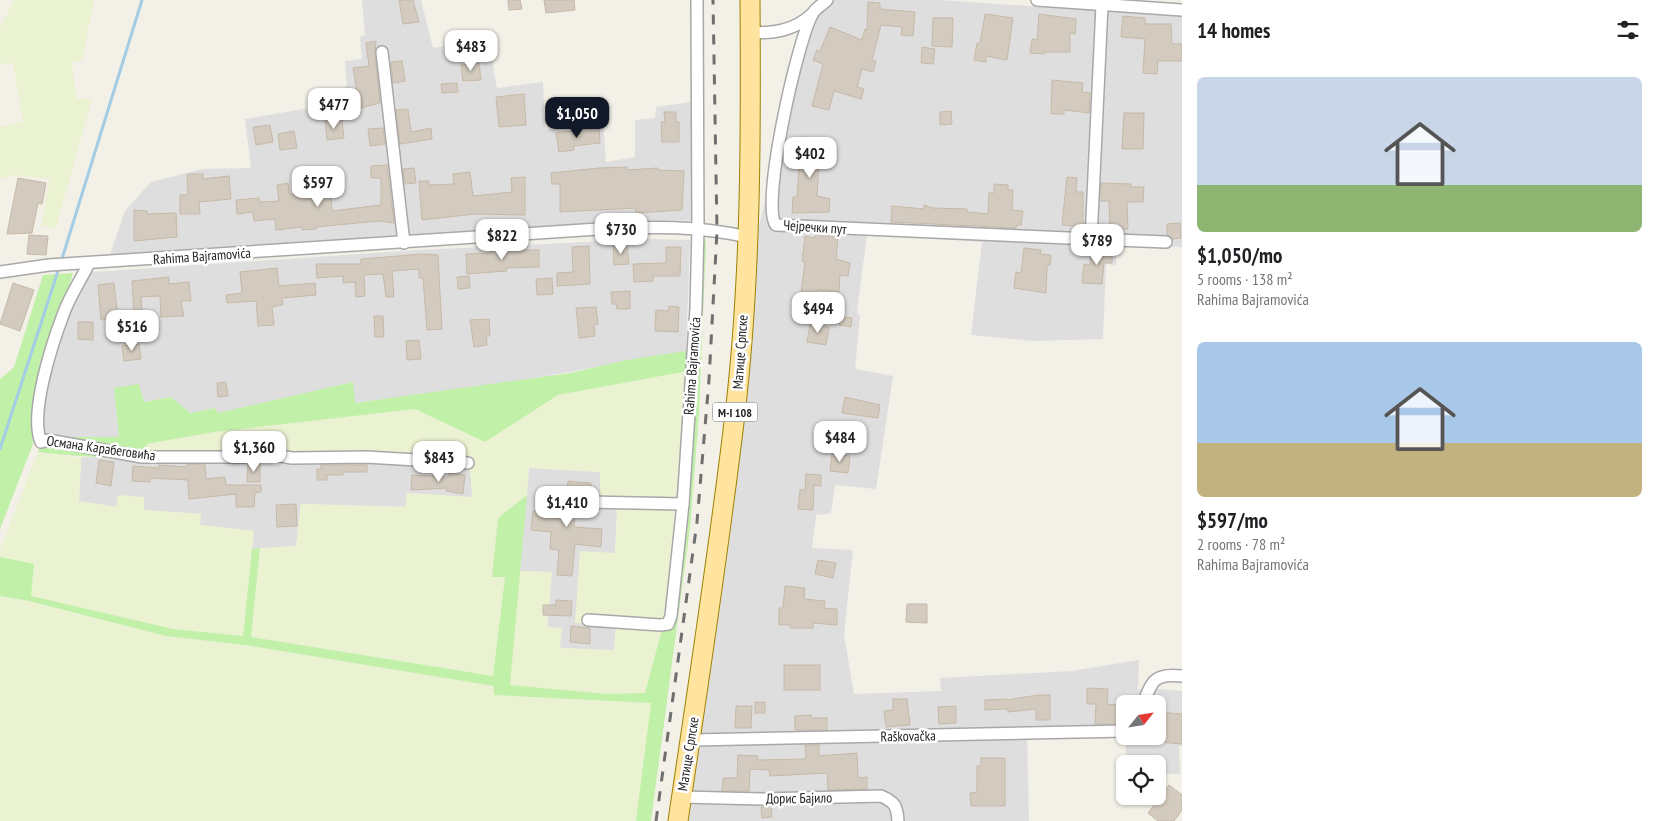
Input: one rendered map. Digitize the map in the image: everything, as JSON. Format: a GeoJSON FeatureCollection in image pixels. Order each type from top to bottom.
{"type":"FeatureCollection","features":[{"type":"Feature","properties":{"kind":"main road","name":"Матице Српске"},"geometry":{"type":"LineString","coordinates":[[678,821],[692,740],[735,413],[748,237],[750,0]]}},
{"type":"Feature","properties":{"kind":"street","name":"Rahima Bajramovića"},"geometry":{"type":"LineString","coordinates":[[588,620],[660,625],[668,624],[671,616],[683,504],[696,308],[698,228],[697,0]]}},
{"type":"Feature","properties":{"kind":"street"},"geometry":{"type":"LineString","coordinates":[[750,33],[773,32],[793,28],[802,24],[827,0]]}},
{"type":"Feature","properties":{"kind":"street"},"geometry":{"type":"LineString","coordinates":[[1037,0],[1182,10]]}},
{"type":"Feature","properties":{"kind":"street"},"geometry":{"type":"LineString","coordinates":[[1091,240],[1102,5]]}},
{"type":"Feature","properties":{"kind":"street","name":"Чејречки пут"},"geometry":{"type":"LineString","coordinates":[[813,13],[785,106],[771,191],[771,216],[776,225],[1166,242]]}},
{"type":"Feature","properties":{"kind":"street"},"geometry":{"type":"LineString","coordinates":[[382,52],[404,243]]}},
{"type":"Feature","properties":{"kind":"street","name":"Rahima Bajramovića"},"geometry":{"type":"LineString","coordinates":[[0,272],[49,265],[598,229],[669,226],[698,228],[748,237]]}},
{"type":"Feature","properties":{"kind":"street","name":"Османа Карабеговића"},"geometry":{"type":"LineString","coordinates":[[89,263],[63,314],[42,388],[37,426],[41,442],[48,440],[78,447],[142,457],[243,457],[268,454],[292,458],[366,457],[468,463]]}},
{"type":"Feature","properties":{"kind":"street"},"geometry":{"type":"LineString","coordinates":[[588,502],[683,504]]}},
{"type":"Feature","properties":{"kind":"street"},"geometry":{"type":"LineString","coordinates":[[1146,695],[1150,685],[1156,679],[1167,674],[1182,676]]}},
{"type":"Feature","properties":{"kind":"street","name":"Raškovačka"},"geometry":{"type":"LineString","coordinates":[[692,740],[1116,731]]}},
{"type":"Feature","properties":{"kind":"street","name":"Дорис Бајило"},"geometry":{"type":"LineString","coordinates":[[682,797],[762,799],[881,796],[892,801],[897,807],[898,821]]}},
{"type":"Feature","properties":{"kind":"shaded area"},"geometry":{"type":"Polygon","coordinates":[[[362,0],[421,0],[433,48],[488,38],[497,88],[543,82],[545,130],[603,122],[606,162],[635,157],[635,120],[655,118],[656,107],[691,102],[695,221],[677,220],[109,257],[125,211],[151,182],[203,169],[251,168],[245,119],[321,106],[319,91],[347,87],[345,61],[362,59],[360,37],[365,35],[362,0]]]}},
{"type":"Feature","properties":{"kind":"shaded area"},"geometry":{"type":"Polygon","coordinates":[[[825,0],[940,0],[1182,16],[1182,247],[1116,246],[1116,265],[1106,264],[1103,339],[1034,341],[971,335],[982,242],[867,234],[857,312],[860,315],[855,369],[893,376],[876,489],[835,485],[831,513],[816,515],[812,548],[853,550],[844,635],[854,694],[941,691],[940,678],[1072,671],[1139,660],[1138,690],[1149,688],[1182,691],[1182,746],[1179,746],[1180,774],[1166,774],[1166,755],[1126,755],[1126,745],[1166,745],[1166,695],[1116,695],[1116,726],[1027,730],[1029,821],[685,821],[751,260],[804,36],[825,0]]]}},
{"type":"Feature","properties":{"kind":"shaded area"},"geometry":{"type":"Polygon","coordinates":[[[649,239],[690,240],[686,351],[513,382],[354,403],[353,382],[218,414],[215,408],[190,413],[171,397],[144,402],[139,385],[114,389],[119,437],[41,437],[38,409],[79,273],[419,250],[649,239]]]}},
{"type":"Feature","properties":{"kind":"shaded area"},"geometry":{"type":"Polygon","coordinates":[[[81,458],[259,460],[275,465],[357,459],[470,467],[473,498],[408,493],[406,507],[301,504],[296,546],[252,549],[254,531],[200,525],[201,514],[144,510],[144,497],[116,507],[79,501],[81,458]]]}},
{"type":"Feature","properties":{"kind":"shaded area"},"geometry":{"type":"Polygon","coordinates":[[[529,468],[600,472],[600,502],[580,501],[579,505],[617,507],[615,553],[575,623],[616,625],[614,651],[560,648],[547,627],[552,572],[519,571],[529,468]]]}},
{"type":"Feature","properties":{"kind":"green space"},"geometry":{"type":"Polygon","coordinates":[[[15,0],[94,0],[82,61],[72,62],[76,99],[92,99],[56,228],[41,226],[50,179],[16,175],[0,179],[0,127],[23,121],[13,63],[0,65],[0,26],[15,0]]]}},
{"type":"Feature","properties":{"kind":"green space"},"geometry":{"type":"Polygon","coordinates":[[[697,241],[706,241],[699,415],[690,528],[651,821],[636,821],[651,703],[494,695],[494,686],[245,645],[166,636],[29,601],[0,596],[0,557],[34,564],[31,596],[173,629],[243,636],[252,549],[260,548],[251,637],[493,676],[505,577],[492,577],[498,518],[527,495],[510,685],[607,694],[645,693],[664,622],[671,623],[697,241]]]}},
{"type":"Feature","properties":{"kind":"green space"},"geometry":{"type":"Polygon","coordinates":[[[73,273],[32,408],[33,444],[0,529],[0,379],[14,367],[43,275],[73,273]]]}},
{"type":"Feature","properties":{"kind":"green space"},"geometry":{"type":"Polygon","coordinates":[[[686,351],[688,371],[558,395],[485,442],[415,409],[214,432],[146,444],[149,450],[254,453],[119,458],[38,452],[41,437],[119,437],[114,388],[139,384],[144,402],[171,397],[190,413],[215,408],[218,413],[353,382],[355,403],[570,373],[627,360],[686,351]]]}},
{"type":"Feature","properties":{"kind":"green space"},"geometry":{"type":"Polygon","coordinates":[[[688,371],[664,622],[645,693],[607,694],[510,685],[519,571],[552,572],[547,627],[562,628],[560,648],[614,650],[616,625],[575,623],[580,551],[615,553],[618,503],[600,502],[600,472],[529,468],[527,495],[498,518],[492,577],[505,576],[494,676],[251,637],[260,548],[296,546],[301,504],[405,507],[407,493],[472,497],[470,467],[357,459],[259,460],[254,453],[149,450],[146,443],[214,432],[415,409],[485,442],[558,395],[688,371]]]}},
{"type":"Feature","properties":{"kind":"green space"},"geometry":{"type":"Polygon","coordinates":[[[38,452],[81,458],[79,501],[116,507],[118,495],[144,497],[144,510],[201,514],[200,525],[254,531],[243,636],[173,629],[30,596],[34,565],[0,557],[0,550],[38,452]]]}},
{"type":"Feature","properties":{"kind":"green space"},"geometry":{"type":"Polygon","coordinates":[[[0,596],[28,601],[166,636],[245,645],[495,686],[494,695],[651,703],[636,821],[0,821],[0,596]]]}},
{"type":"Feature","properties":{"kind":"building"},"geometry":{"type":"Polygon","coordinates":[[[399,0],[413,0],[419,22],[403,24],[399,0]]]}},
{"type":"Feature","properties":{"kind":"building"},"geometry":{"type":"Polygon","coordinates":[[[508,0],[520,0],[522,9],[509,10],[508,0]]]}},
{"type":"Feature","properties":{"kind":"building"},"geometry":{"type":"Polygon","coordinates":[[[544,0],[574,0],[575,10],[546,13],[544,0]]]}},
{"type":"Feature","properties":{"kind":"building"},"geometry":{"type":"Polygon","coordinates":[[[868,2],[880,3],[880,9],[915,12],[913,36],[901,35],[902,27],[881,25],[872,60],[876,61],[873,72],[862,69],[857,87],[864,89],[861,99],[834,91],[829,110],[812,106],[823,64],[813,60],[817,50],[820,51],[830,27],[862,40],[865,29],[867,30],[868,2]]]}},
{"type":"Feature","properties":{"kind":"building"},"geometry":{"type":"Polygon","coordinates":[[[985,14],[1013,18],[1007,60],[986,56],[986,62],[974,60],[977,43],[980,43],[985,14]]]}},
{"type":"Feature","properties":{"kind":"building"},"geometry":{"type":"Polygon","coordinates":[[[1039,14],[1076,19],[1075,34],[1070,33],[1070,52],[1030,53],[1032,39],[1037,40],[1039,14]]]}},
{"type":"Feature","properties":{"kind":"building"},"geometry":{"type":"Polygon","coordinates":[[[1123,16],[1145,18],[1145,24],[1171,24],[1172,44],[1182,44],[1182,61],[1158,61],[1157,74],[1143,73],[1145,39],[1121,37],[1123,16]]]}},
{"type":"Feature","properties":{"kind":"building"},"geometry":{"type":"Polygon","coordinates":[[[933,18],[953,18],[952,47],[932,46],[933,18]]]}},
{"type":"Feature","properties":{"kind":"building"},"geometry":{"type":"Polygon","coordinates":[[[376,41],[375,53],[380,103],[340,113],[337,101],[358,97],[353,68],[369,66],[366,43],[376,41]]]}},
{"type":"Feature","properties":{"kind":"building"},"geometry":{"type":"Polygon","coordinates":[[[922,47],[935,49],[933,64],[921,63],[922,47]]]}},
{"type":"Feature","properties":{"kind":"building"},"geometry":{"type":"Polygon","coordinates":[[[402,61],[405,81],[393,83],[391,62],[402,61]]]}},
{"type":"Feature","properties":{"kind":"building"},"geometry":{"type":"Polygon","coordinates":[[[479,63],[481,80],[463,81],[461,65],[479,63]]]}},
{"type":"Feature","properties":{"kind":"building"},"geometry":{"type":"Polygon","coordinates":[[[1052,80],[1083,83],[1082,92],[1090,93],[1089,113],[1064,110],[1064,114],[1051,114],[1052,80]]]}},
{"type":"Feature","properties":{"kind":"building"},"geometry":{"type":"Polygon","coordinates":[[[457,83],[458,92],[442,93],[441,84],[457,83]]]}},
{"type":"Feature","properties":{"kind":"building"},"geometry":{"type":"Polygon","coordinates":[[[524,94],[526,125],[499,127],[496,97],[524,94]]]}},
{"type":"Feature","properties":{"kind":"building"},"geometry":{"type":"Polygon","coordinates":[[[408,109],[411,132],[431,128],[432,139],[400,144],[396,110],[408,109]]]}},
{"type":"Feature","properties":{"kind":"building"},"geometry":{"type":"Polygon","coordinates":[[[951,111],[952,124],[940,125],[940,112],[951,111]]]}},
{"type":"Feature","properties":{"kind":"building"},"geometry":{"type":"Polygon","coordinates":[[[664,112],[676,112],[676,122],[679,122],[679,142],[662,142],[661,122],[665,122],[664,112]]]}},
{"type":"Feature","properties":{"kind":"building"},"geometry":{"type":"Polygon","coordinates":[[[1124,113],[1144,113],[1143,149],[1122,149],[1124,113]]]}},
{"type":"Feature","properties":{"kind":"building"},"geometry":{"type":"Polygon","coordinates":[[[342,119],[344,138],[327,140],[325,121],[342,119]]]}},
{"type":"Feature","properties":{"kind":"building"},"geometry":{"type":"Polygon","coordinates":[[[270,125],[273,142],[256,145],[253,127],[270,125]]]}},
{"type":"Feature","properties":{"kind":"building"},"geometry":{"type":"Polygon","coordinates":[[[599,127],[600,143],[574,146],[574,150],[559,152],[556,133],[599,127]]]}},
{"type":"Feature","properties":{"kind":"building"},"geometry":{"type":"Polygon","coordinates":[[[383,128],[385,144],[370,146],[368,129],[383,128]]]}},
{"type":"Feature","properties":{"kind":"building"},"geometry":{"type":"Polygon","coordinates":[[[294,131],[297,148],[280,150],[278,134],[294,131]]]}},
{"type":"Feature","properties":{"kind":"building"},"geometry":{"type":"Polygon","coordinates":[[[805,137],[825,140],[822,163],[819,163],[817,196],[830,199],[829,212],[792,213],[793,197],[797,197],[799,169],[805,137]]]}},
{"type":"Feature","properties":{"kind":"building"},"geometry":{"type":"Polygon","coordinates":[[[387,165],[394,223],[379,221],[316,227],[316,229],[302,230],[302,227],[276,230],[275,219],[254,221],[253,212],[237,214],[236,200],[259,198],[260,202],[279,201],[277,185],[288,183],[290,195],[311,194],[311,198],[331,196],[332,211],[381,205],[381,178],[371,178],[371,166],[387,165]]]}},
{"type":"Feature","properties":{"kind":"building"},"geometry":{"type":"Polygon","coordinates":[[[627,167],[627,170],[658,168],[658,170],[684,171],[682,210],[636,213],[636,208],[560,212],[560,184],[552,184],[551,173],[627,167]]]}},
{"type":"Feature","properties":{"kind":"building"},"geometry":{"type":"Polygon","coordinates":[[[414,168],[416,183],[405,184],[403,169],[414,168]]]}},
{"type":"Feature","properties":{"kind":"building"},"geometry":{"type":"Polygon","coordinates":[[[470,172],[473,196],[512,192],[511,178],[525,177],[525,215],[475,214],[422,220],[419,181],[429,181],[429,185],[454,184],[453,174],[470,172]]]}},
{"type":"Feature","properties":{"kind":"building"},"geometry":{"type":"Polygon","coordinates":[[[187,174],[203,174],[203,179],[229,176],[231,199],[199,202],[200,214],[180,214],[180,195],[188,195],[187,174]]]}},
{"type":"Feature","properties":{"kind":"building"},"geometry":{"type":"Polygon","coordinates":[[[1067,177],[1077,178],[1076,192],[1083,192],[1083,227],[1062,225],[1067,177]]]}},
{"type":"Feature","properties":{"kind":"building"},"geometry":{"type":"Polygon","coordinates":[[[18,178],[46,183],[42,204],[38,203],[32,233],[7,234],[18,178]]]}},
{"type":"Feature","properties":{"kind":"building"},"geometry":{"type":"Polygon","coordinates":[[[1101,183],[1131,184],[1131,187],[1144,187],[1143,202],[1127,202],[1128,229],[1110,230],[1109,201],[1101,201],[1101,183]]]}},
{"type":"Feature","properties":{"kind":"building"},"geometry":{"type":"Polygon","coordinates":[[[994,184],[1008,185],[1008,190],[1013,190],[1012,210],[1023,211],[1021,225],[1017,225],[1016,228],[891,222],[892,206],[924,209],[924,205],[933,208],[967,209],[967,212],[988,214],[989,193],[994,193],[994,184]]]}},
{"type":"Feature","properties":{"kind":"building"},"geometry":{"type":"Polygon","coordinates":[[[134,210],[147,211],[147,214],[176,213],[177,237],[134,241],[134,210]]]}},
{"type":"Feature","properties":{"kind":"building"},"geometry":{"type":"Polygon","coordinates":[[[1180,223],[1181,238],[1173,239],[1167,235],[1167,224],[1180,223]]]}},
{"type":"Feature","properties":{"kind":"building"},"geometry":{"type":"Polygon","coordinates":[[[815,234],[838,237],[836,259],[850,263],[848,276],[840,275],[839,292],[817,290],[816,296],[801,294],[805,262],[802,261],[805,236],[815,238],[815,234]]]}},
{"type":"Feature","properties":{"kind":"building"},"geometry":{"type":"Polygon","coordinates":[[[29,235],[48,236],[46,255],[27,254],[29,235]]]}},
{"type":"Feature","properties":{"kind":"building"},"geometry":{"type":"Polygon","coordinates":[[[627,244],[629,264],[614,265],[613,246],[627,244]]]}},
{"type":"Feature","properties":{"kind":"building"},"geometry":{"type":"Polygon","coordinates":[[[589,246],[590,284],[557,286],[557,273],[573,272],[572,247],[589,246]]]}},
{"type":"Feature","properties":{"kind":"building"},"geometry":{"type":"Polygon","coordinates":[[[666,247],[681,247],[680,276],[653,276],[653,281],[634,282],[633,264],[666,263],[666,247]]]}},
{"type":"Feature","properties":{"kind":"building"},"geometry":{"type":"Polygon","coordinates":[[[1024,248],[1041,250],[1040,254],[1051,255],[1050,265],[1047,265],[1046,293],[1014,288],[1016,272],[1021,273],[1024,248]]]}},
{"type":"Feature","properties":{"kind":"building"},"geometry":{"type":"Polygon","coordinates":[[[1100,249],[1112,249],[1112,263],[1104,263],[1102,284],[1082,283],[1084,264],[1090,265],[1091,250],[1100,251],[1100,249]]]}},
{"type":"Feature","properties":{"kind":"building"},"geometry":{"type":"Polygon","coordinates":[[[539,250],[539,267],[506,268],[507,271],[467,274],[466,254],[491,253],[490,251],[539,250]]]}},
{"type":"Feature","properties":{"kind":"building"},"geometry":{"type":"Polygon","coordinates":[[[422,254],[438,255],[442,329],[427,330],[423,278],[419,278],[419,269],[392,271],[394,297],[386,297],[383,274],[364,275],[365,296],[356,297],[355,282],[343,283],[343,276],[317,278],[316,264],[361,264],[361,259],[422,254]]]}},
{"type":"Feature","properties":{"kind":"building"},"geometry":{"type":"Polygon","coordinates":[[[277,268],[279,286],[315,283],[316,295],[282,298],[283,305],[272,307],[274,325],[258,326],[256,301],[227,303],[226,295],[242,293],[240,272],[277,268]]]}},
{"type":"Feature","properties":{"kind":"building"},"geometry":{"type":"Polygon","coordinates":[[[469,276],[470,288],[458,289],[457,277],[469,276]]]}},
{"type":"Feature","properties":{"kind":"building"},"geometry":{"type":"Polygon","coordinates":[[[169,277],[169,284],[189,282],[191,301],[181,301],[184,316],[161,317],[160,296],[141,297],[142,314],[134,314],[132,281],[169,277]]]}},
{"type":"Feature","properties":{"kind":"building"},"geometry":{"type":"Polygon","coordinates":[[[552,278],[553,294],[537,295],[536,279],[552,278]]]}},
{"type":"Feature","properties":{"kind":"building"},"geometry":{"type":"Polygon","coordinates":[[[13,283],[34,290],[20,331],[0,324],[13,283]]]}},
{"type":"Feature","properties":{"kind":"building"},"geometry":{"type":"Polygon","coordinates":[[[114,283],[118,319],[101,320],[98,285],[114,283]]]}},
{"type":"Feature","properties":{"kind":"building"},"geometry":{"type":"Polygon","coordinates":[[[630,291],[630,309],[617,309],[616,304],[612,304],[611,292],[630,291]]]}},
{"type":"Feature","properties":{"kind":"building"},"geometry":{"type":"Polygon","coordinates":[[[669,306],[679,307],[678,332],[655,331],[656,310],[668,311],[669,306]]]}},
{"type":"Feature","properties":{"kind":"building"},"geometry":{"type":"Polygon","coordinates":[[[596,307],[598,324],[594,325],[595,336],[579,338],[576,308],[596,307]]]}},
{"type":"Feature","properties":{"kind":"building"},"geometry":{"type":"Polygon","coordinates":[[[374,316],[383,316],[384,337],[375,337],[374,316]]]}},
{"type":"Feature","properties":{"kind":"building"},"geometry":{"type":"Polygon","coordinates":[[[840,317],[852,318],[851,327],[839,325],[840,317]]]}},
{"type":"Feature","properties":{"kind":"building"},"geometry":{"type":"Polygon","coordinates":[[[489,319],[490,336],[486,336],[487,345],[474,347],[470,320],[489,319]]]}},
{"type":"Feature","properties":{"kind":"building"},"geometry":{"type":"Polygon","coordinates":[[[78,322],[93,322],[93,340],[78,339],[78,322]]]}},
{"type":"Feature","properties":{"kind":"building"},"geometry":{"type":"Polygon","coordinates":[[[810,324],[829,327],[826,345],[807,342],[810,324]]]}},
{"type":"Feature","properties":{"kind":"building"},"geometry":{"type":"Polygon","coordinates":[[[419,340],[421,359],[407,360],[406,341],[419,340]]]}},
{"type":"Feature","properties":{"kind":"building"},"geometry":{"type":"Polygon","coordinates":[[[139,344],[141,359],[124,361],[122,346],[139,344]]]}},
{"type":"Feature","properties":{"kind":"building"},"geometry":{"type":"Polygon","coordinates":[[[226,382],[228,396],[218,397],[217,383],[226,382]]]}},
{"type":"Feature","properties":{"kind":"building"},"geometry":{"type":"Polygon","coordinates":[[[845,397],[880,405],[878,418],[842,413],[845,397]]]}},
{"type":"Feature","properties":{"kind":"building"},"geometry":{"type":"Polygon","coordinates":[[[832,454],[850,456],[848,473],[830,471],[832,454]]]}},
{"type":"Feature","properties":{"kind":"building"},"geometry":{"type":"Polygon","coordinates":[[[99,460],[114,462],[111,486],[96,483],[99,460]]]}},
{"type":"Feature","properties":{"kind":"building"},"geometry":{"type":"Polygon","coordinates":[[[187,464],[205,464],[206,479],[225,477],[226,485],[261,485],[261,492],[255,493],[254,507],[236,507],[236,494],[189,499],[188,480],[150,478],[150,482],[132,481],[133,466],[159,468],[159,465],[187,467],[187,464]]]}},
{"type":"Feature","properties":{"kind":"building"},"geometry":{"type":"Polygon","coordinates":[[[248,464],[260,464],[260,482],[247,482],[248,464]]]}},
{"type":"Feature","properties":{"kind":"building"},"geometry":{"type":"Polygon","coordinates":[[[321,465],[367,465],[367,472],[343,472],[343,475],[327,475],[327,480],[317,480],[317,469],[321,469],[321,465]]]}},
{"type":"Feature","properties":{"kind":"building"},"geometry":{"type":"Polygon","coordinates":[[[449,473],[465,475],[463,494],[446,491],[447,488],[411,490],[412,475],[448,477],[449,473]]]}},
{"type":"Feature","properties":{"kind":"building"},"geometry":{"type":"Polygon","coordinates":[[[806,474],[821,475],[821,486],[814,485],[813,510],[798,509],[800,490],[805,490],[806,474]]]}},
{"type":"Feature","properties":{"kind":"building"},"geometry":{"type":"Polygon","coordinates":[[[568,481],[591,483],[590,495],[577,495],[574,527],[602,529],[601,547],[575,544],[572,576],[557,575],[559,550],[550,549],[551,532],[531,530],[533,511],[557,513],[558,505],[566,506],[568,481]]]}},
{"type":"Feature","properties":{"kind":"building"},"geometry":{"type":"Polygon","coordinates":[[[296,504],[297,526],[277,527],[276,505],[296,504]]]}},
{"type":"Feature","properties":{"kind":"building"},"geometry":{"type":"Polygon","coordinates":[[[818,560],[836,563],[833,578],[815,574],[818,560]]]}},
{"type":"Feature","properties":{"kind":"building"},"geometry":{"type":"Polygon","coordinates":[[[785,586],[805,588],[804,599],[825,601],[824,608],[837,609],[837,625],[813,623],[813,628],[790,628],[790,625],[779,625],[779,608],[783,608],[785,586]]]}},
{"type":"Feature","properties":{"kind":"building"},"geometry":{"type":"Polygon","coordinates":[[[556,600],[572,601],[571,616],[543,615],[543,605],[556,605],[556,600]]]}},
{"type":"Feature","properties":{"kind":"building"},"geometry":{"type":"Polygon","coordinates":[[[907,604],[927,604],[927,623],[906,622],[907,604]]]}},
{"type":"Feature","properties":{"kind":"building"},"geometry":{"type":"Polygon","coordinates":[[[571,626],[590,628],[590,644],[570,642],[571,626]]]}},
{"type":"Feature","properties":{"kind":"building"},"geometry":{"type":"Polygon","coordinates":[[[784,665],[820,665],[820,690],[784,690],[784,665]]]}},
{"type":"Feature","properties":{"kind":"building"},"geometry":{"type":"Polygon","coordinates":[[[1087,688],[1108,689],[1107,704],[1116,705],[1116,724],[1095,724],[1096,704],[1087,704],[1087,688]]]}},
{"type":"Feature","properties":{"kind":"building"},"geometry":{"type":"Polygon","coordinates":[[[1050,695],[1050,720],[1036,720],[1036,709],[1008,712],[1008,709],[985,710],[985,700],[1007,700],[1050,695]]]}},
{"type":"Feature","properties":{"kind":"building"},"geometry":{"type":"Polygon","coordinates":[[[893,699],[907,699],[910,725],[886,727],[884,711],[893,710],[893,699]]]}},
{"type":"Feature","properties":{"kind":"building"},"geometry":{"type":"Polygon","coordinates":[[[755,702],[765,702],[765,713],[755,713],[755,702]]]}},
{"type":"Feature","properties":{"kind":"building"},"geometry":{"type":"Polygon","coordinates":[[[736,706],[752,706],[751,728],[735,728],[736,706]]]}},
{"type":"Feature","properties":{"kind":"building"},"geometry":{"type":"Polygon","coordinates":[[[956,706],[956,723],[939,724],[938,707],[956,706]]]}},
{"type":"Feature","properties":{"kind":"building"},"geometry":{"type":"Polygon","coordinates":[[[1166,713],[1182,714],[1182,744],[1166,743],[1166,713]]]}},
{"type":"Feature","properties":{"kind":"building"},"geometry":{"type":"Polygon","coordinates":[[[811,715],[811,718],[827,718],[827,730],[795,730],[795,716],[811,715]]]}},
{"type":"Feature","properties":{"kind":"building"},"geometry":{"type":"Polygon","coordinates":[[[805,745],[819,745],[819,756],[857,753],[858,778],[867,777],[867,789],[828,790],[827,773],[770,776],[769,770],[750,769],[749,791],[722,791],[723,778],[737,778],[738,755],[758,756],[758,760],[806,759],[805,745]]]}},
{"type":"Feature","properties":{"kind":"building"},"geometry":{"type":"Polygon","coordinates":[[[981,758],[1005,758],[1005,806],[971,806],[970,793],[977,792],[977,766],[981,766],[981,758]]]}},
{"type":"Feature","properties":{"kind":"building"},"geometry":{"type":"Polygon","coordinates":[[[1169,785],[1182,795],[1182,810],[1174,821],[1158,821],[1148,813],[1154,805],[1166,805],[1166,789],[1169,785]]]}},
{"type":"Feature","properties":{"kind":"building"},"geometry":{"type":"Polygon","coordinates":[[[761,807],[771,807],[772,817],[762,818],[761,807]]]}},
{"type":"Feature","properties":{"kind":"waterway"},"geometry":{"type":"LineString","coordinates":[[61,262],[142,0]]}},
{"type":"Feature","properties":{"kind":"waterway"},"geometry":{"type":"LineString","coordinates":[[0,449],[59,268]]}},
{"type":"Feature","properties":{"kind":"railway"},"geometry":{"type":"LineString","coordinates":[[656,821],[697,522],[709,380],[717,231],[713,0]]}}]}
